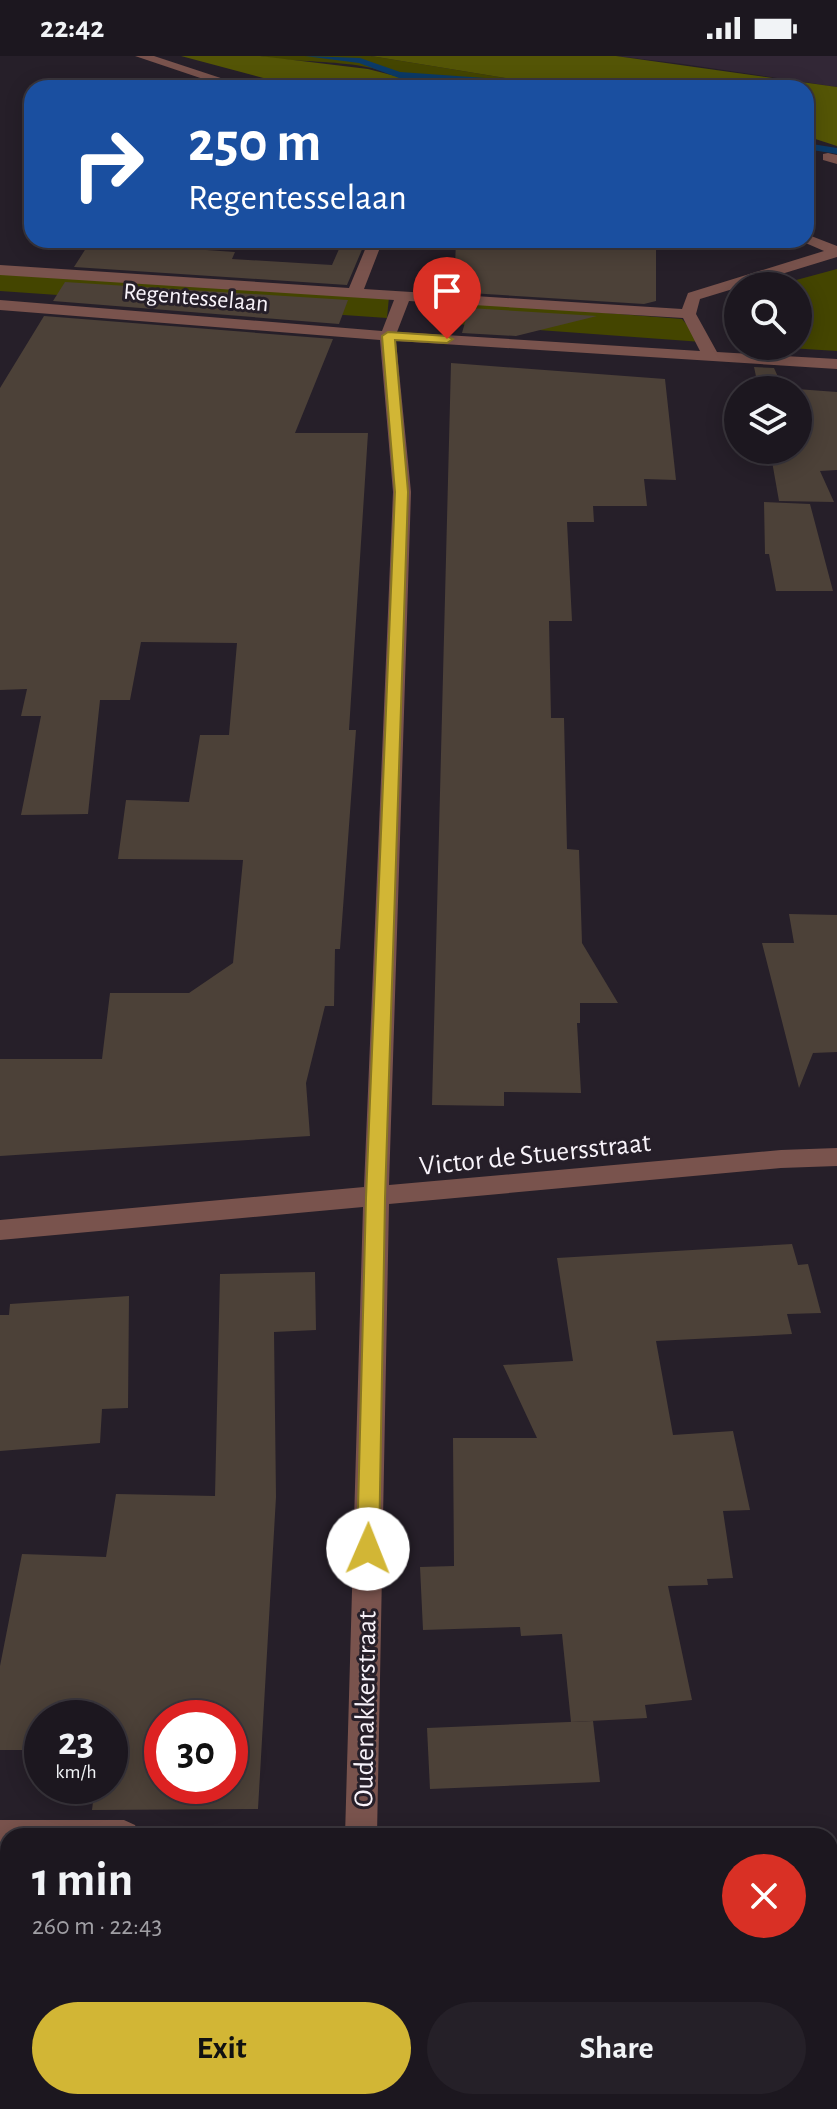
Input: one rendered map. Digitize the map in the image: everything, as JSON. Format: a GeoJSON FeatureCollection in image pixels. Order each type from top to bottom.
{"type":"FeatureCollection","features":[{"type":"Feature","properties":{"kind":"street"},"geometry":{"type":"LineString","coordinates":[[141,56],[218,80]]}},
{"type":"Feature","properties":{"kind":"street"},"geometry":{"type":"LineString","coordinates":[[814,241],[837,251]]}},
{"type":"Feature","properties":{"kind":"street"},"geometry":{"type":"LineString","coordinates":[[355,291],[373,248]]}},
{"type":"Feature","properties":{"kind":"street"},"geometry":{"type":"LineString","coordinates":[[711,356],[688,314],[693,296],[837,251]]}},
{"type":"Feature","properties":{"kind":"street","name":"Regentesselaan"},"geometry":{"type":"LineString","coordinates":[[0,270],[688,314]]}},
{"type":"Feature","properties":{"kind":"street"},"geometry":{"type":"LineString","coordinates":[[388,336],[403,295]]}},
{"type":"Feature","properties":{"kind":"street","name":"Regentesselaan"},"geometry":{"type":"LineString","coordinates":[[0,306],[388,336],[837,364]]}},
{"type":"Feature","properties":{"kind":"street","name":"Oudenakkerstraat"},"geometry":{"type":"LineString","coordinates":[[361,1828],[376,1198],[402,492],[388,336]]}},
{"type":"Feature","properties":{"kind":"street","name":"Victor de Stuersstraat"},"geometry":{"type":"LineString","coordinates":[[0,1230],[766,1160],[837,1157]]}},
{"type":"Feature","properties":{"kind":"shaded area"},"geometry":{"type":"Polygon","coordinates":[[[181,56],[260,56],[368,69],[404,80],[271,80],[181,56]]]}},
{"type":"Feature","properties":{"kind":"shaded area"},"geometry":{"type":"Polygon","coordinates":[[[260,56],[371,56],[517,80],[401,80],[363,66],[260,56]]]}},
{"type":"Feature","properties":{"kind":"shaded area"},"geometry":{"type":"Polygon","coordinates":[[[371,56],[616,56],[787,80],[517,80],[371,56]]]}},
{"type":"Feature","properties":{"kind":"shaded area"},"geometry":{"type":"Polygon","coordinates":[[[616,56],[837,56],[837,87],[814,84],[814,80],[790,80],[616,56]]]}},
{"type":"Feature","properties":{"kind":"shaded area"},"geometry":{"type":"Polygon","coordinates":[[[814,84],[837,87],[837,146],[814,139],[814,84]]]}},
{"type":"Feature","properties":{"kind":"shaded area"},"geometry":{"type":"Polygon","coordinates":[[[837,269],[837,351],[812,349],[812,276],[837,269]]]}},
{"type":"Feature","properties":{"kind":"shaded area"},"geometry":{"type":"Polygon","coordinates":[[[0,272],[389,297],[387,318],[0,291],[0,272]]]}},
{"type":"Feature","properties":{"kind":"shaded area"},"geometry":{"type":"Polygon","coordinates":[[[431,299],[682,319],[702,342],[429,322],[431,299]]]}},
{"type":"Feature","properties":{"kind":"building"},"geometry":{"type":"Polygon","coordinates":[[[86,248],[177,248],[235,252],[232,259],[332,265],[339,248],[363,248],[347,285],[74,267],[86,248]]]}},
{"type":"Feature","properties":{"kind":"building"},"geometry":{"type":"Polygon","coordinates":[[[456,248],[656,248],[656,301],[644,304],[454,292],[456,248]]]}},
{"type":"Feature","properties":{"kind":"building"},"geometry":{"type":"Polygon","coordinates":[[[65,282],[348,300],[339,324],[53,301],[65,282]]]}},
{"type":"Feature","properties":{"kind":"building"},"geometry":{"type":"Polygon","coordinates":[[[469,308],[597,316],[516,336],[462,333],[469,308]]]}},
{"type":"Feature","properties":{"kind":"building"},"geometry":{"type":"Polygon","coordinates":[[[44,316],[333,339],[295,433],[368,433],[349,730],[356,730],[340,949],[335,949],[334,1006],[325,1006],[306,1083],[310,1136],[0,1156],[0,1059],[102,1059],[110,993],[189,993],[233,963],[243,860],[118,859],[126,800],[189,802],[200,735],[229,735],[237,643],[141,642],[130,700],[100,700],[88,814],[21,815],[41,716],[21,716],[27,689],[0,690],[0,388],[44,316]]]}},
{"type":"Feature","properties":{"kind":"building"},"geometry":{"type":"Polygon","coordinates":[[[451,363],[665,379],[676,480],[644,479],[647,506],[593,506],[594,522],[567,522],[572,621],[549,621],[551,718],[564,718],[567,849],[579,850],[582,943],[618,1003],[580,1003],[580,1023],[577,1023],[581,1093],[504,1092],[504,1106],[432,1105],[451,363]]]}},
{"type":"Feature","properties":{"kind":"building"},"geometry":{"type":"Polygon","coordinates":[[[754,367],[774,368],[778,376],[756,376],[754,367]]]}},
{"type":"Feature","properties":{"kind":"building"},"geometry":{"type":"Polygon","coordinates":[[[812,390],[837,392],[837,470],[820,471],[834,502],[779,501],[772,464],[812,464],[812,390]]]}},
{"type":"Feature","properties":{"kind":"building"},"geometry":{"type":"Polygon","coordinates":[[[764,502],[810,504],[833,591],[776,591],[769,554],[765,554],[764,502]]]}},
{"type":"Feature","properties":{"kind":"building"},"geometry":{"type":"Polygon","coordinates":[[[789,914],[837,915],[837,1052],[813,1053],[799,1088],[762,943],[794,943],[789,914]]]}},
{"type":"Feature","properties":{"kind":"building"},"geometry":{"type":"Polygon","coordinates":[[[792,1244],[798,1265],[808,1264],[821,1313],[787,1314],[792,1334],[656,1341],[673,1435],[733,1431],[750,1510],[723,1511],[733,1578],[707,1579],[708,1585],[668,1586],[692,1700],[645,1705],[647,1718],[571,1722],[562,1634],[521,1636],[520,1627],[423,1630],[420,1567],[454,1566],[453,1438],[537,1438],[503,1365],[573,1361],[557,1258],[792,1244]]]}},
{"type":"Feature","properties":{"kind":"building"},"geometry":{"type":"Polygon","coordinates":[[[315,1272],[316,1330],[274,1332],[276,1497],[258,1809],[92,1810],[93,1804],[128,1804],[128,1700],[24,1700],[24,1750],[0,1750],[0,1666],[22,1554],[106,1557],[116,1494],[215,1496],[220,1274],[315,1272]]]}},
{"type":"Feature","properties":{"kind":"building"},"geometry":{"type":"Polygon","coordinates":[[[129,1296],[128,1408],[102,1409],[100,1443],[0,1451],[0,1315],[9,1315],[10,1304],[129,1296]]]}},
{"type":"Feature","properties":{"kind":"building"},"geometry":{"type":"Polygon","coordinates":[[[593,1721],[600,1782],[430,1789],[427,1728],[593,1721]]]}},
{"type":"Feature","properties":{"kind":"waterway"},"geometry":{"type":"LineString","coordinates":[[309,56],[360,61],[399,75],[471,80]]}},
{"type":"Feature","properties":{"kind":"waterway"},"geometry":{"type":"LineString","coordinates":[[814,147],[837,151]]}},
{"type":"Feature","properties":{"kind":"route"},"geometry":{"type":"LineString","coordinates":[[368,1549],[376,1198],[402,492],[388,336],[447,339]]}}]}
